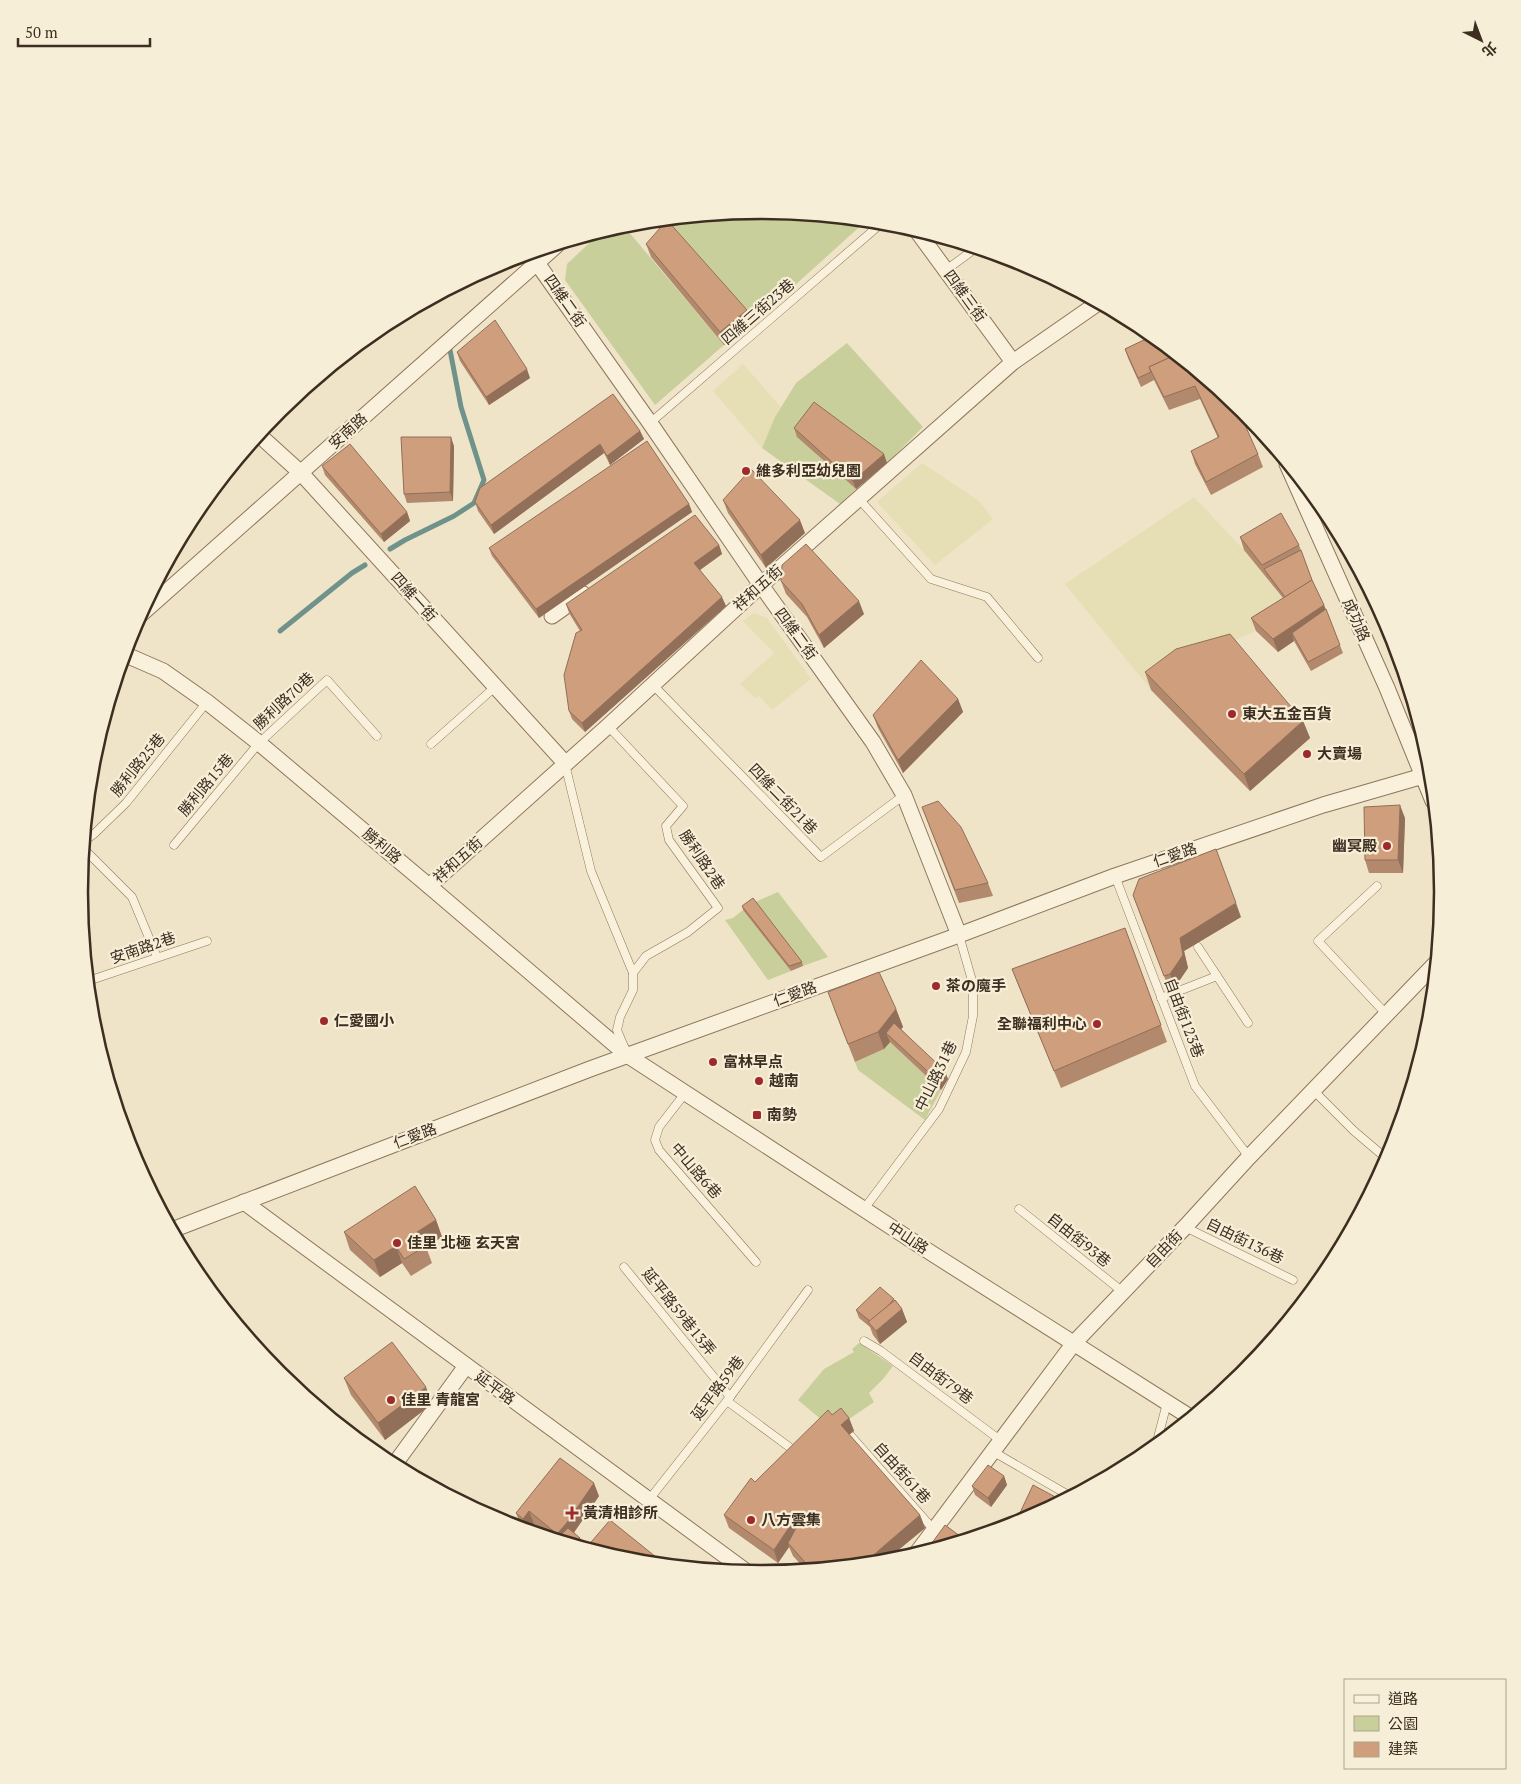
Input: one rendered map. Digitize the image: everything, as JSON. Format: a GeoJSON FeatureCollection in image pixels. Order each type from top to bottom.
{"type":"FeatureCollection","features":[{"type":"Feature","properties":{"kind":"street","name":"四維三街"},"geometry":{"type":"LineString","coordinates":[[924,239],[1013,362]]}},
{"type":"Feature","properties":{"kind":"street","name":"安南路"},"geometry":{"type":"LineString","coordinates":[[152,604],[301,473],[533,259]]}},
{"type":"Feature","properties":{"kind":"street","name":"四維二街"},"geometry":{"type":"LineString","coordinates":[[534,259],[650,423],[656,441],[708,508],[873,742],[904,795],[959,935]]}},
{"type":"Feature","properties":{"kind":"street","name":"祥和五街"},"geometry":{"type":"LineString","coordinates":[[429,886],[608,726],[761,585],[1013,362],[1093,307]]}},
{"type":"Feature","properties":{"kind":"street","name":"四維一街"},"geometry":{"type":"LineString","coordinates":[[263,439],[301,473],[565,763]]}},
{"type":"Feature","properties":{"kind":"street","name":"成功路"},"geometry":{"type":"LineString","coordinates":[[1297,486],[1421,762]]}},
{"type":"Feature","properties":{"kind":"street"},"geometry":{"type":"LineString","coordinates":[[692,519],[708,508]]}},
{"type":"Feature","properties":{"kind":"street"},"geometry":{"type":"LineString","coordinates":[[552,616],[598,584]]}},
{"type":"Feature","properties":{"kind":"street","name":"勝利路"},"geometry":{"type":"LineString","coordinates":[[130,657],[163,671],[207,702],[259,743],[628,1055]]}},
{"type":"Feature","properties":{"kind":"street","name":"仁愛路"},"geometry":{"type":"LineString","coordinates":[[178,1228],[628,1055],[959,935],[1115,876],[1323,805],[1424,778]]}},
{"type":"Feature","properties":{"kind":"street","name":"自由街"},"geometry":{"type":"LineString","coordinates":[[923,1545],[1074,1343],[1185,1227],[1248,1157],[1429,971]]}},
{"type":"Feature","properties":{"kind":"street","name":"中山路"},"geometry":{"type":"LineString","coordinates":[[628,1055],[1184,1414]]}},
{"type":"Feature","properties":{"kind":"street","name":"延平路"},"geometry":{"type":"LineString","coordinates":[[244,1202],[736,1564]]}},
{"type":"Feature","properties":{"kind":"street"},"geometry":{"type":"LineString","coordinates":[[399,1459],[466,1366]]}},
{"type":"Feature","properties":{"kind":"lane","name":"四維三街23巷"},"geometry":{"type":"LineString","coordinates":[[650,423],[875,229]]}},
{"type":"Feature","properties":{"kind":"lane"},"geometry":{"type":"LineString","coordinates":[[946,270],[970,253]]}},
{"type":"Feature","properties":{"kind":"lane"},"geometry":{"type":"LineString","coordinates":[[859,499],[931,580],[987,597],[1038,658]]}},
{"type":"Feature","properties":{"kind":"lane","name":"勝利路70巷"},"geometry":{"type":"LineString","coordinates":[[259,743],[327,680],[377,736]]}},
{"type":"Feature","properties":{"kind":"lane","name":"四維二街21巷"},"geometry":{"type":"LineString","coordinates":[[653,685],[821,858],[904,795]]}},
{"type":"Feature","properties":{"kind":"lane"},"geometry":{"type":"LineString","coordinates":[[431,744],[496,687]]}},
{"type":"Feature","properties":{"kind":"lane","name":"勝利路25巷"},"geometry":{"type":"LineString","coordinates":[[90,837],[126,803],[207,702]]}},
{"type":"Feature","properties":{"kind":"lane","name":"勝利路2巷"},"geometry":{"type":"LineString","coordinates":[[608,726],[683,806],[666,826],[669,840],[718,908],[688,932],[646,956],[633,973]]}},
{"type":"Feature","properties":{"kind":"lane","name":"勝利路15巷"},"geometry":{"type":"LineString","coordinates":[[174,845],[259,743]]}},
{"type":"Feature","properties":{"kind":"lane"},"geometry":{"type":"LineString","coordinates":[[565,763],[591,871],[633,973],[633,990],[620,1017],[618,1030],[628,1055]]}},
{"type":"Feature","properties":{"kind":"lane"},"geometry":{"type":"LineString","coordinates":[[89,854],[132,897],[156,957]]}},
{"type":"Feature","properties":{"kind":"lane","name":"自由街123巷"},"geometry":{"type":"LineString","coordinates":[[1115,876],[1195,1086],[1248,1157]]}},
{"type":"Feature","properties":{"kind":"lane"},"geometry":{"type":"LineString","coordinates":[[1376,886],[1318,940],[1387,1015]]}},
{"type":"Feature","properties":{"kind":"lane","name":"中山路31巷"},"geometry":{"type":"LineString","coordinates":[[864,1209],[939,1109],[966,1052],[973,1016],[974,984],[959,935]]}},
{"type":"Feature","properties":{"kind":"lane","name":"安南路2巷"},"geometry":{"type":"LineString","coordinates":[[93,980],[207,941]]}},
{"type":"Feature","properties":{"kind":"lane"},"geometry":{"type":"LineString","coordinates":[[1198,947],[1248,1023]]}},
{"type":"Feature","properties":{"kind":"lane"},"geometry":{"type":"LineString","coordinates":[[1162,998],[1217,976]]}},
{"type":"Feature","properties":{"kind":"lane"},"geometry":{"type":"LineString","coordinates":[[1314,1091],[1380,1154]]}},
{"type":"Feature","properties":{"kind":"lane","name":"中山路6巷"},"geometry":{"type":"LineString","coordinates":[[686,1092],[660,1127],[655,1140],[659,1150],[756,1262]]}},
{"type":"Feature","properties":{"kind":"lane","name":"自由街93巷"},"geometry":{"type":"LineString","coordinates":[[1019,1209],[1123,1292]]}},
{"type":"Feature","properties":{"kind":"lane","name":"自由街136巷"},"geometry":{"type":"LineString","coordinates":[[1185,1227],[1293,1280]]}},
{"type":"Feature","properties":{"kind":"lane","name":"延平路59巷13弄"},"geometry":{"type":"LineString","coordinates":[[624,1267],[729,1399],[796,1452]]}},
{"type":"Feature","properties":{"kind":"lane","name":"延平路59巷"},"geometry":{"type":"LineString","coordinates":[[648,1501],[729,1399],[808,1290]]}},
{"type":"Feature","properties":{"kind":"lane","name":"自由街79巷"},"geometry":{"type":"LineString","coordinates":[[864,1341],[881,1351],[996,1445],[1065,1492]]}},
{"type":"Feature","properties":{"kind":"lane"},"geometry":{"type":"LineString","coordinates":[[1159,1434],[1167,1403]]}},
{"type":"Feature","properties":{"kind":"lane","name":"自由街61巷"},"geometry":{"type":"LineString","coordinates":[[850,1435],[934,1530]]}},
{"type":"Feature","properties":{"kind":"shaded area"},"geometry":{"type":"Polygon","coordinates":[[[743,364],[781,407],[762,448],[713,391],[743,364]]]}},
{"type":"Feature","properties":{"kind":"shaded area"},"geometry":{"type":"Polygon","coordinates":[[[922,463],[979,501],[993,519],[935,565],[877,502],[922,463]]]}},
{"type":"Feature","properties":{"kind":"shaded area"},"geometry":{"type":"Polygon","coordinates":[[[1194,497],[1244,550],[1291,609],[1256,631],[1231,642],[1151,690],[1065,584],[1194,497]]]}},
{"type":"Feature","properties":{"kind":"shaded area"},"geometry":{"type":"Polygon","coordinates":[[[754,613],[767,618],[811,679],[772,710],[759,696],[755,698],[740,684],[774,653],[743,621],[754,613]]]}},
{"type":"Feature","properties":{"kind":"green space"},"geometry":{"type":"Polygon","coordinates":[[[760,219],[805,220],[860,227],[752,324],[665,226],[716,220],[760,219]]]}},
{"type":"Feature","properties":{"kind":"green space"},"geometry":{"type":"Polygon","coordinates":[[[629,232],[724,345],[655,405],[565,280],[567,264],[592,241],[629,232]]]}},
{"type":"Feature","properties":{"kind":"green space"},"geometry":{"type":"Polygon","coordinates":[[[847,343],[923,427],[887,463],[798,437],[856,489],[840,504],[762,448],[775,417],[796,383],[847,343]]]}},
{"type":"Feature","properties":{"kind":"green space"},"geometry":{"type":"Polygon","coordinates":[[[778,892],[828,957],[803,966],[755,902],[778,892]]]}},
{"type":"Feature","properties":{"kind":"green space"},"geometry":{"type":"Polygon","coordinates":[[[743,910],[791,971],[768,980],[725,920],[733,918],[743,910]]]}},
{"type":"Feature","properties":{"kind":"green space"},"geometry":{"type":"Polygon","coordinates":[[[889,1041],[941,1090],[925,1120],[858,1070],[855,1062],[884,1049],[889,1041]]]}},
{"type":"Feature","properties":{"kind":"green space"},"geometry":{"type":"Polygon","coordinates":[[[859,1343],[893,1366],[869,1393],[874,1402],[836,1428],[829,1426],[798,1400],[824,1369],[854,1352],[852,1349],[859,1343]]]}},
{"type":"Feature","properties":{"kind":"building"},"geometry":{"type":"Polygon","coordinates":[[[672,225],[747,310],[720,332],[646,244],[661,227],[672,225]]]}},
{"type":"Feature","properties":{"kind":"building"},"geometry":{"type":"Polygon","coordinates":[[[495,320],[527,369],[486,397],[457,352],[495,320]]]}},
{"type":"Feature","properties":{"kind":"building"},"geometry":{"type":"Polygon","coordinates":[[[1145,340],[1169,358],[1149,367],[1151,372],[1138,378],[1125,349],[1145,340]]]}},
{"type":"Feature","properties":{"kind":"building"},"geometry":{"type":"Polygon","coordinates":[[[1170,358],[1204,386],[1245,426],[1258,454],[1206,482],[1191,451],[1219,437],[1195,386],[1164,397],[1149,367],[1170,358]]]}},
{"type":"Feature","properties":{"kind":"building"},"geometry":{"type":"Polygon","coordinates":[[[613,394],[640,431],[607,456],[600,444],[491,525],[475,502],[480,488],[613,394]]]}},
{"type":"Feature","properties":{"kind":"building"},"geometry":{"type":"Polygon","coordinates":[[[814,402],[884,454],[853,481],[794,428],[814,402]]]}},
{"type":"Feature","properties":{"kind":"building"},"geometry":{"type":"Polygon","coordinates":[[[401,437],[451,437],[450,492],[404,494],[401,437]]]}},
{"type":"Feature","properties":{"kind":"building"},"geometry":{"type":"Polygon","coordinates":[[[647,441],[689,504],[536,609],[489,548],[647,441]]]}},
{"type":"Feature","properties":{"kind":"building"},"geometry":{"type":"Polygon","coordinates":[[[350,444],[407,512],[381,534],[322,466],[350,444]]]}},
{"type":"Feature","properties":{"kind":"building"},"geometry":{"type":"Polygon","coordinates":[[[751,469],[800,520],[761,555],[723,500],[751,469]]]}},
{"type":"Feature","properties":{"kind":"building"},"geometry":{"type":"Polygon","coordinates":[[[1281,513],[1299,545],[1262,565],[1240,537],[1281,513]]]}},
{"type":"Feature","properties":{"kind":"building"},"geometry":{"type":"Polygon","coordinates":[[[695,515],[719,545],[694,563],[722,597],[582,723],[569,711],[564,675],[576,633],[582,630],[566,604],[695,515]]]}},
{"type":"Feature","properties":{"kind":"building"},"geometry":{"type":"Polygon","coordinates":[[[806,544],[859,601],[819,635],[802,604],[781,581],[782,565],[806,544]]]}},
{"type":"Feature","properties":{"kind":"building"},"geometry":{"type":"Polygon","coordinates":[[[1301,550],[1312,580],[1285,597],[1264,569],[1301,550]]]}},
{"type":"Feature","properties":{"kind":"building"},"geometry":{"type":"Polygon","coordinates":[[[1312,580],[1324,605],[1273,639],[1251,618],[1312,580]]]}},
{"type":"Feature","properties":{"kind":"building"},"geometry":{"type":"Polygon","coordinates":[[[1326,609],[1340,645],[1308,662],[1292,633],[1326,609]]]}},
{"type":"Feature","properties":{"kind":"building","name":"東大五金百貨"},"geometry":{"type":"Polygon","coordinates":[[[1230,634],[1303,721],[1244,774],[1145,672],[1176,649],[1230,634]]]}},
{"type":"Feature","properties":{"kind":"building"},"geometry":{"type":"Polygon","coordinates":[[[921,660],[958,699],[898,760],[873,715],[921,660]]]}},
{"type":"Feature","properties":{"kind":"building"},"geometry":{"type":"Polygon","coordinates":[[[938,801],[961,827],[988,883],[955,890],[922,807],[938,801]]]}},
{"type":"Feature","properties":{"kind":"building","name":"幽冥殿"},"geometry":{"type":"Polygon","coordinates":[[[1400,805],[1398,860],[1365,860],[1364,807],[1400,805]]]}},
{"type":"Feature","properties":{"kind":"building"},"geometry":{"type":"Polygon","coordinates":[[[1216,849],[1236,903],[1180,938],[1183,955],[1170,974],[1164,976],[1133,895],[1139,879],[1216,849]]]}},
{"type":"Feature","properties":{"kind":"building"},"geometry":{"type":"Polygon","coordinates":[[[753,898],[802,962],[789,966],[742,906],[753,898]]]}},
{"type":"Feature","properties":{"kind":"building","name":"全聯福利中心"},"geometry":{"type":"Polygon","coordinates":[[[1125,928],[1161,1025],[1054,1071],[1012,969],[1125,928]]]}},
{"type":"Feature","properties":{"kind":"building"},"geometry":{"type":"Polygon","coordinates":[[[879,972],[896,1009],[878,1032],[848,1044],[828,992],[879,972]]]}},
{"type":"Feature","properties":{"kind":"building"},"geometry":{"type":"Polygon","coordinates":[[[894,1023],[945,1071],[938,1081],[886,1033],[894,1023]]]}},
{"type":"Feature","properties":{"kind":"building"},"geometry":{"type":"Polygon","coordinates":[[[415,1186],[436,1220],[417,1232],[426,1246],[404,1259],[396,1246],[374,1260],[344,1232],[415,1186]]]}},
{"type":"Feature","properties":{"kind":"building"},"geometry":{"type":"Polygon","coordinates":[[[880,1287],[894,1299],[870,1321],[856,1310],[880,1287]]]}},
{"type":"Feature","properties":{"kind":"building"},"geometry":{"type":"Polygon","coordinates":[[[895,1300],[902,1309],[876,1331],[868,1322],[895,1300]]]}},
{"type":"Feature","properties":{"kind":"building","name":"佳里 青龍宮"},"geometry":{"type":"Polygon","coordinates":[[[392,1342],[426,1387],[378,1423],[344,1378],[392,1342]]]}},
{"type":"Feature","properties":{"kind":"building"},"geometry":{"type":"Polygon","coordinates":[[[841,1408],[849,1418],[841,1425],[920,1515],[874,1555],[806,1564],[788,1543],[796,1528],[792,1523],[774,1550],[724,1515],[751,1478],[755,1482],[828,1410],[832,1415],[841,1408]]]}},
{"type":"Feature","properties":{"kind":"building"},"geometry":{"type":"Polygon","coordinates":[[[560,1458],[594,1483],[558,1533],[529,1511],[523,1519],[516,1513],[560,1458]]]}},
{"type":"Feature","properties":{"kind":"building"},"geometry":{"type":"Polygon","coordinates":[[[988,1465],[1004,1476],[988,1498],[972,1486],[988,1465]]]}},
{"type":"Feature","properties":{"kind":"building"},"geometry":{"type":"Polygon","coordinates":[[[1033,1485],[1056,1497],[1020,1513],[1033,1485]]]}},
{"type":"Feature","properties":{"kind":"building"},"geometry":{"type":"Polygon","coordinates":[[[610,1520],[655,1556],[629,1552],[590,1543],[610,1520]]]}},
{"type":"Feature","properties":{"kind":"building"},"geometry":{"type":"Polygon","coordinates":[[[945,1525],[958,1535],[935,1542],[932,1543],[945,1525]]]}},
{"type":"Feature","properties":{"kind":"building"},"geometry":{"type":"Polygon","coordinates":[[[568,1528],[580,1538],[578,1540],[562,1534],[568,1528]]]}},
{"type":"Feature","properties":{"kind":"waterway"},"geometry":{"type":"LineString","coordinates":[[390,549],[454,516],[474,503],[484,480],[461,407],[450,350]]}},
{"type":"Feature","properties":{"kind":"waterway"},"geometry":{"type":"LineString","coordinates":[[280,631],[352,573],[365,565]]}},
{"type":"Feature","properties":{"kind":"place","name":"維多利亞幼兒園"},"geometry":{"type":"Point","coordinates":[746,471]}},
{"type":"Feature","properties":{"kind":"place","name":"東大五金百貨"},"geometry":{"type":"Point","coordinates":[1232,714]}},
{"type":"Feature","properties":{"kind":"place","name":"大賣場"},"geometry":{"type":"Point","coordinates":[1307,754]}},
{"type":"Feature","properties":{"kind":"place","name":"幽冥殿"},"geometry":{"type":"Point","coordinates":[1387,846]}},
{"type":"Feature","properties":{"kind":"place","name":"茶の魔手"},"geometry":{"type":"Point","coordinates":[936,986]}},
{"type":"Feature","properties":{"kind":"place","name":"仁愛國小"},"geometry":{"type":"Point","coordinates":[324,1021]}},
{"type":"Feature","properties":{"kind":"place","name":"全聯福利中心"},"geometry":{"type":"Point","coordinates":[1097,1024]}},
{"type":"Feature","properties":{"kind":"place","name":"富林早点"},"geometry":{"type":"Point","coordinates":[713,1062]}},
{"type":"Feature","properties":{"kind":"place","name":"越南"},"geometry":{"type":"Point","coordinates":[759,1081]}},
{"type":"Feature","properties":{"kind":"place","name":"南勢"},"geometry":{"type":"Point","coordinates":[757,1115]}},
{"type":"Feature","properties":{"kind":"place","name":"佳里 北極 玄天宮"},"geometry":{"type":"Point","coordinates":[397,1243]}},
{"type":"Feature","properties":{"kind":"place","name":"佳里 青龍宮"},"geometry":{"type":"Point","coordinates":[391,1400]}},
{"type":"Feature","properties":{"kind":"place","name":"黃清相診所"},"geometry":{"type":"Point","coordinates":[572,1513]}},
{"type":"Feature","properties":{"kind":"place","name":"八方雲集"},"geometry":{"type":"Point","coordinates":[751,1520]}}]}
